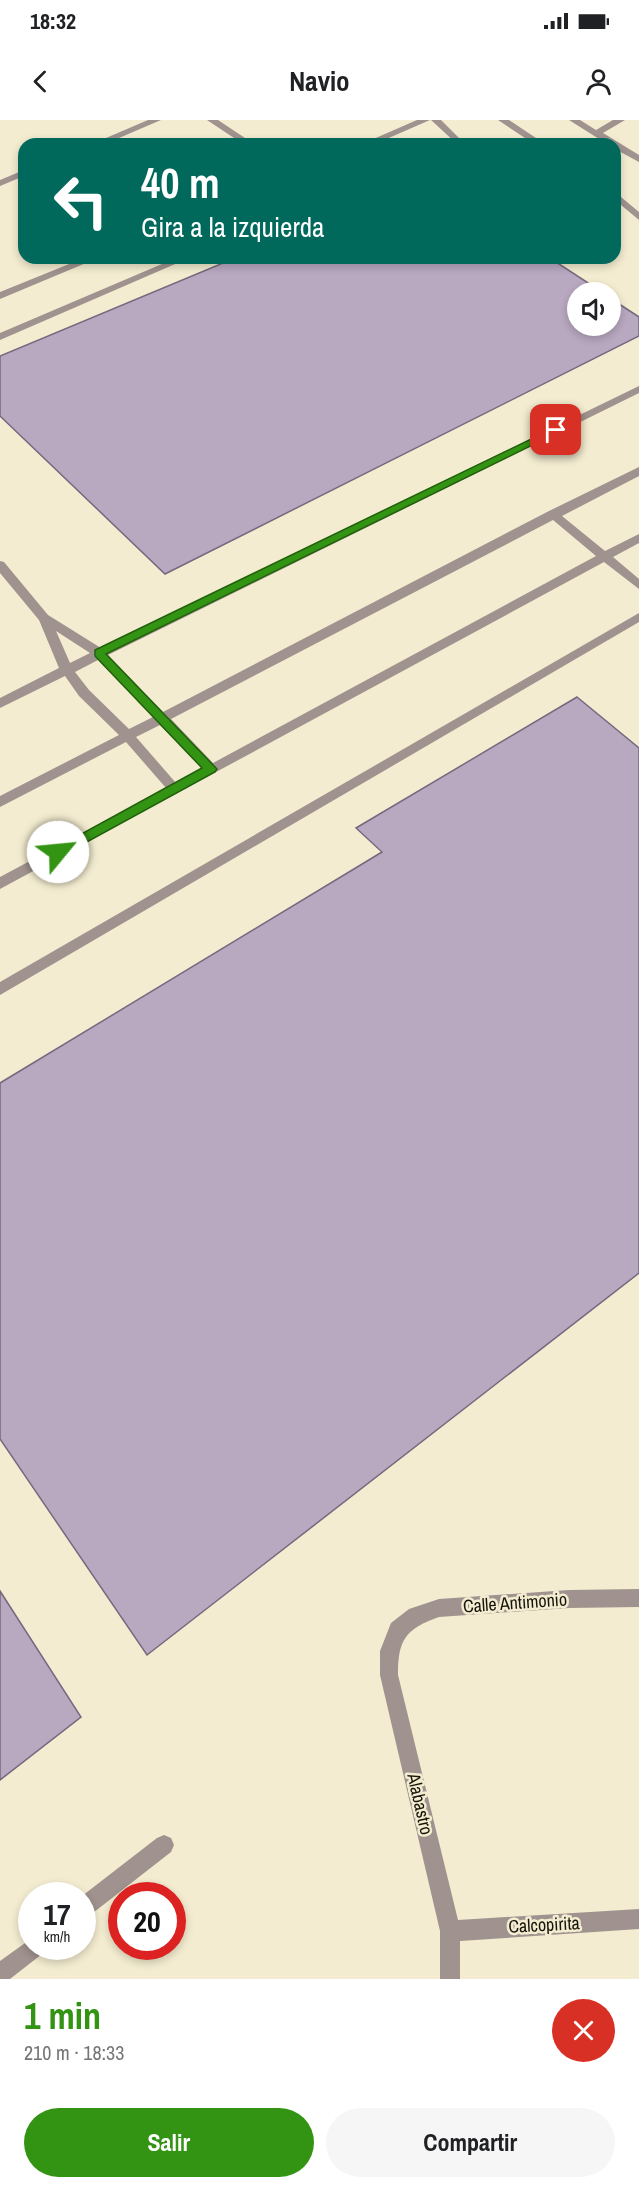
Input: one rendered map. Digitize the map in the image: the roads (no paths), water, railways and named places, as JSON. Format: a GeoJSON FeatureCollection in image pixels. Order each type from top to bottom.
{"type":"FeatureCollection","features":[{"type":"Feature","properties":{"kind":"street"},"geometry":{"type":"LineString","coordinates":[[112,138],[156,120]]}},
{"type":"Feature","properties":{"kind":"street"},"geometry":{"type":"LineString","coordinates":[[212,120],[240,138]]}},
{"type":"Feature","properties":{"kind":"street"},"geometry":{"type":"LineString","coordinates":[[378,138],[409,122],[425,120]]}},
{"type":"Feature","properties":{"kind":"street"},"geometry":{"type":"LineString","coordinates":[[436,120],[455,138]]}},
{"type":"Feature","properties":{"kind":"street"},"geometry":{"type":"LineString","coordinates":[[502,120],[530,138]]}},
{"type":"Feature","properties":{"kind":"street"},"geometry":{"type":"LineString","coordinates":[[574,120],[604,138]]}},
{"type":"Feature","properties":{"kind":"street"},"geometry":{"type":"LineString","coordinates":[[597,134],[620,120]]}},
{"type":"Feature","properties":{"kind":"street"},"geometry":{"type":"LineString","coordinates":[[621,148],[639,159]]}},
{"type":"Feature","properties":{"kind":"street"},"geometry":{"type":"LineString","coordinates":[[0,183],[18,176]]}},
{"type":"Feature","properties":{"kind":"street"},"geometry":{"type":"LineString","coordinates":[[621,200],[639,217]]}},
{"type":"Feature","properties":{"kind":"street"},"geometry":{"type":"LineString","coordinates":[[0,297],[79,264]]}},
{"type":"Feature","properties":{"kind":"street"},"geometry":{"type":"LineString","coordinates":[[0,337],[170,264]]}},
{"type":"Feature","properties":{"kind":"street"},"geometry":{"type":"LineString","coordinates":[[0,703],[639,389]]}},
{"type":"Feature","properties":{"kind":"street"},"geometry":{"type":"LineString","coordinates":[[0,802],[639,471]]}},
{"type":"Feature","properties":{"kind":"street"},"geometry":{"type":"LineString","coordinates":[[553,514],[639,585]]}},
{"type":"Feature","properties":{"kind":"street"},"geometry":{"type":"LineString","coordinates":[[0,884],[603,555],[639,538]]}},
{"type":"Feature","properties":{"kind":"street"},"geometry":{"type":"LineString","coordinates":[[0,565],[44,618],[66,669],[84,693],[127,735],[174,789]]}},
{"type":"Feature","properties":{"kind":"street"},"geometry":{"type":"LineString","coordinates":[[0,989],[639,617]]}},
{"type":"Feature","properties":{"kind":"street"},"geometry":{"type":"LineString","coordinates":[[44,618],[99,653],[211,769]]}},
{"type":"Feature","properties":{"kind":"street","name":"Calle Antimonio"},"geometry":{"type":"LineString","coordinates":[[398,1630],[416,1616],[439,1608],[569,1599],[639,1598]]}},
{"type":"Feature","properties":{"kind":"street","name":"Alabastro"},"geometry":{"type":"LineString","coordinates":[[398,1630],[389,1651],[389,1675],[450,1931],[450,1979]]}},
{"type":"Feature","properties":{"kind":"street"},"geometry":{"type":"LineString","coordinates":[[96,1898],[165,1845]]}},
{"type":"Feature","properties":{"kind":"street","name":"Calcopirita"},"geometry":{"type":"LineString","coordinates":[[450,1931],[639,1920]]}},
{"type":"Feature","properties":{"kind":"street"},"geometry":{"type":"LineString","coordinates":[[0,1974],[18,1960]]}}]}
